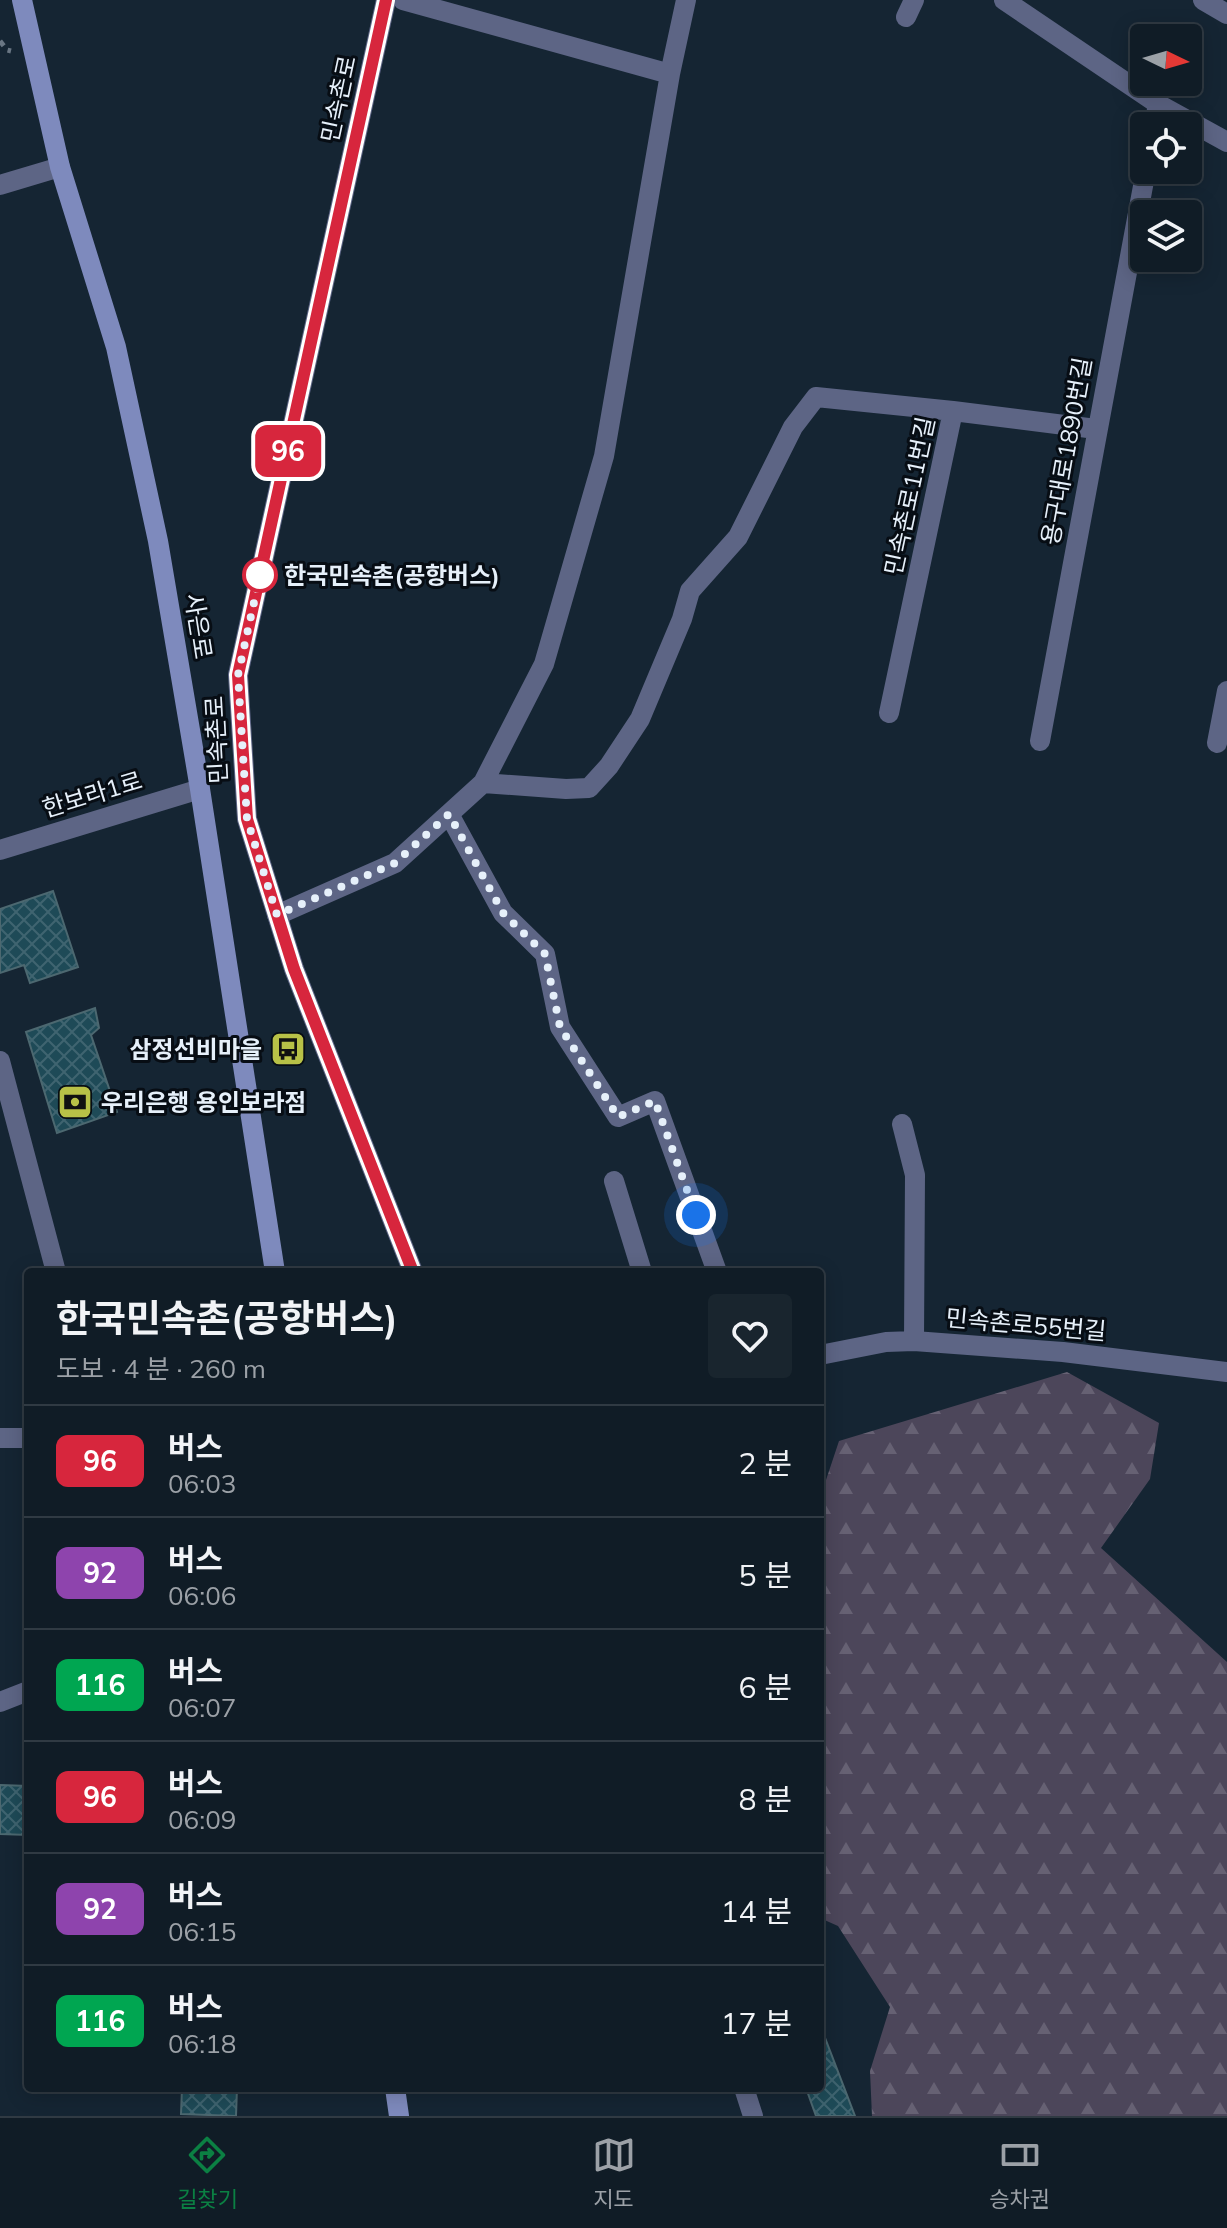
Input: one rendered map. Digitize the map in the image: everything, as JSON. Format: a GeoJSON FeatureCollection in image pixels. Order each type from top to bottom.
{"type":"FeatureCollection","features":[{"type":"Feature","properties":{"kind":"main road","name":"사은로"},"geometry":{"type":"LineString","coordinates":[[22,0],[60,167],[116,347],[158,541],[274,1268]]}},
{"type":"Feature","properties":{"kind":"main road"},"geometry":{"type":"LineString","coordinates":[[396,2092],[399,2116]]}},
{"type":"Feature","properties":{"kind":"street","name":"민속촌로"},"geometry":{"type":"LineString","coordinates":[[386,0],[238,675],[247,819],[294,969],[411,1268]]}},
{"type":"Feature","properties":{"kind":"street"},"geometry":{"type":"LineString","coordinates":[[403,0],[670,74]]}},
{"type":"Feature","properties":{"kind":"street"},"geometry":{"type":"LineString","coordinates":[[277,915],[395,863],[483,783],[544,664],[604,456],[670,74],[686,0]]}},
{"type":"Feature","properties":{"kind":"street"},"geometry":{"type":"LineString","coordinates":[[1004,0],[1158,104],[1227,142]]}},
{"type":"Feature","properties":{"kind":"street"},"geometry":{"type":"LineString","coordinates":[[1203,0],[1227,14]]}},
{"type":"Feature","properties":{"kind":"street"},"geometry":{"type":"LineString","coordinates":[[1157,112],[1158,104]]}},
{"type":"Feature","properties":{"kind":"street"},"geometry":{"type":"LineString","coordinates":[[0,185],[60,167]]}},
{"type":"Feature","properties":{"kind":"street","name":"용구대로1890번길"},"geometry":{"type":"LineString","coordinates":[[1040,741],[1143,184]]}},
{"type":"Feature","properties":{"kind":"street","name":"민속촌로11번길"},"geometry":{"type":"LineString","coordinates":[[483,783],[589,788],[609,766],[640,719],[682,619],[690,591],[738,537],[793,427],[816,397],[953,411],[889,713]]}},
{"type":"Feature","properties":{"kind":"street"},"geometry":{"type":"LineString","coordinates":[[953,411],[1096,429]]}},
{"type":"Feature","properties":{"kind":"street"},"geometry":{"type":"LineString","coordinates":[[1217,743],[1227,691]]}},
{"type":"Feature","properties":{"kind":"street","name":"한보라1로"},"geometry":{"type":"LineString","coordinates":[[0,850],[200,789]]}},
{"type":"Feature","properties":{"kind":"street"},"geometry":{"type":"LineString","coordinates":[[449,814],[503,913],[545,954],[560,1027],[618,1117],[655,1101],[716,1268]]}},
{"type":"Feature","properties":{"kind":"street"},"geometry":{"type":"LineString","coordinates":[[0,1061],[55,1268]]}},
{"type":"Feature","properties":{"kind":"street"},"geometry":{"type":"LineString","coordinates":[[902,1124],[915,1175],[914,1341]]}},
{"type":"Feature","properties":{"kind":"street"},"geometry":{"type":"LineString","coordinates":[[614,1181],[641,1268]]}},
{"type":"Feature","properties":{"kind":"street","name":"민속촌로55번길"},"geometry":{"type":"LineString","coordinates":[[824,1354],[886,1342],[914,1341],[1063,1352],[1227,1372]]}},
{"type":"Feature","properties":{"kind":"street"},"geometry":{"type":"LineString","coordinates":[[0,1438],[24,1438]]}},
{"type":"Feature","properties":{"kind":"street"},"geometry":{"type":"LineString","coordinates":[[0,1702],[24,1693]]}},
{"type":"Feature","properties":{"kind":"street"},"geometry":{"type":"LineString","coordinates":[[745,2092],[753,2116]]}},
{"type":"Feature","properties":{"kind":"green space"},"geometry":{"type":"Polygon","coordinates":[[[1067,1372],[1159,1423],[1150,1479],[1101,1548],[1227,1662],[1227,2116],[872,2116],[870,2071],[890,2007],[838,1926],[824,1920],[824,1486],[839,1441],[1067,1372]]]}},
{"type":"Feature","properties":{"kind":"building"},"geometry":{"type":"Polygon","coordinates":[[[53,891],[78,967],[30,983],[24,965],[0,973],[0,909],[53,891]]]}},
{"type":"Feature","properties":{"kind":"building"},"geometry":{"type":"Polygon","coordinates":[[[95,1008],[99,1028],[91,1035],[117,1112],[57,1133],[26,1032],[95,1008]]]}},
{"type":"Feature","properties":{"kind":"building"},"geometry":{"type":"Polygon","coordinates":[[[0,1785],[24,1786],[24,1835],[0,1834],[0,1785]]]}},
{"type":"Feature","properties":{"kind":"building"},"geometry":{"type":"Polygon","coordinates":[[[824,2035],[855,2116],[816,2116],[807,2092],[824,2092],[824,2035]]]}},
{"type":"Feature","properties":{"kind":"building"},"geometry":{"type":"Polygon","coordinates":[[[182,2092],[237,2092],[236,2116],[181,2114],[182,2092]]]}},
{"type":"Feature","properties":{"kind":"bus line","name":"96"},"geometry":{"type":"LineString","coordinates":[[386,0],[238,675],[247,819],[294,969],[411,1268]]}},
{"type":"Feature","properties":{"kind":"place","name":"한국민속촌(공항버스)"},"geometry":{"type":"Point","coordinates":[260,575]}},
{"type":"Feature","properties":{"kind":"place","name":"삼정선비마을"},"geometry":{"type":"Point","coordinates":[288,1049]}},
{"type":"Feature","properties":{"kind":"place","name":"우리은행 용인보라점"},"geometry":{"type":"Point","coordinates":[75,1102]}},
{"type":"Feature","properties":{"kind":"route"},"geometry":{"type":"LineString","coordinates":[[260,575],[238,675],[247,819],[277,915],[395,863],[449,814],[503,913],[545,954],[560,1027],[618,1117],[655,1101],[696,1215]]}}]}
